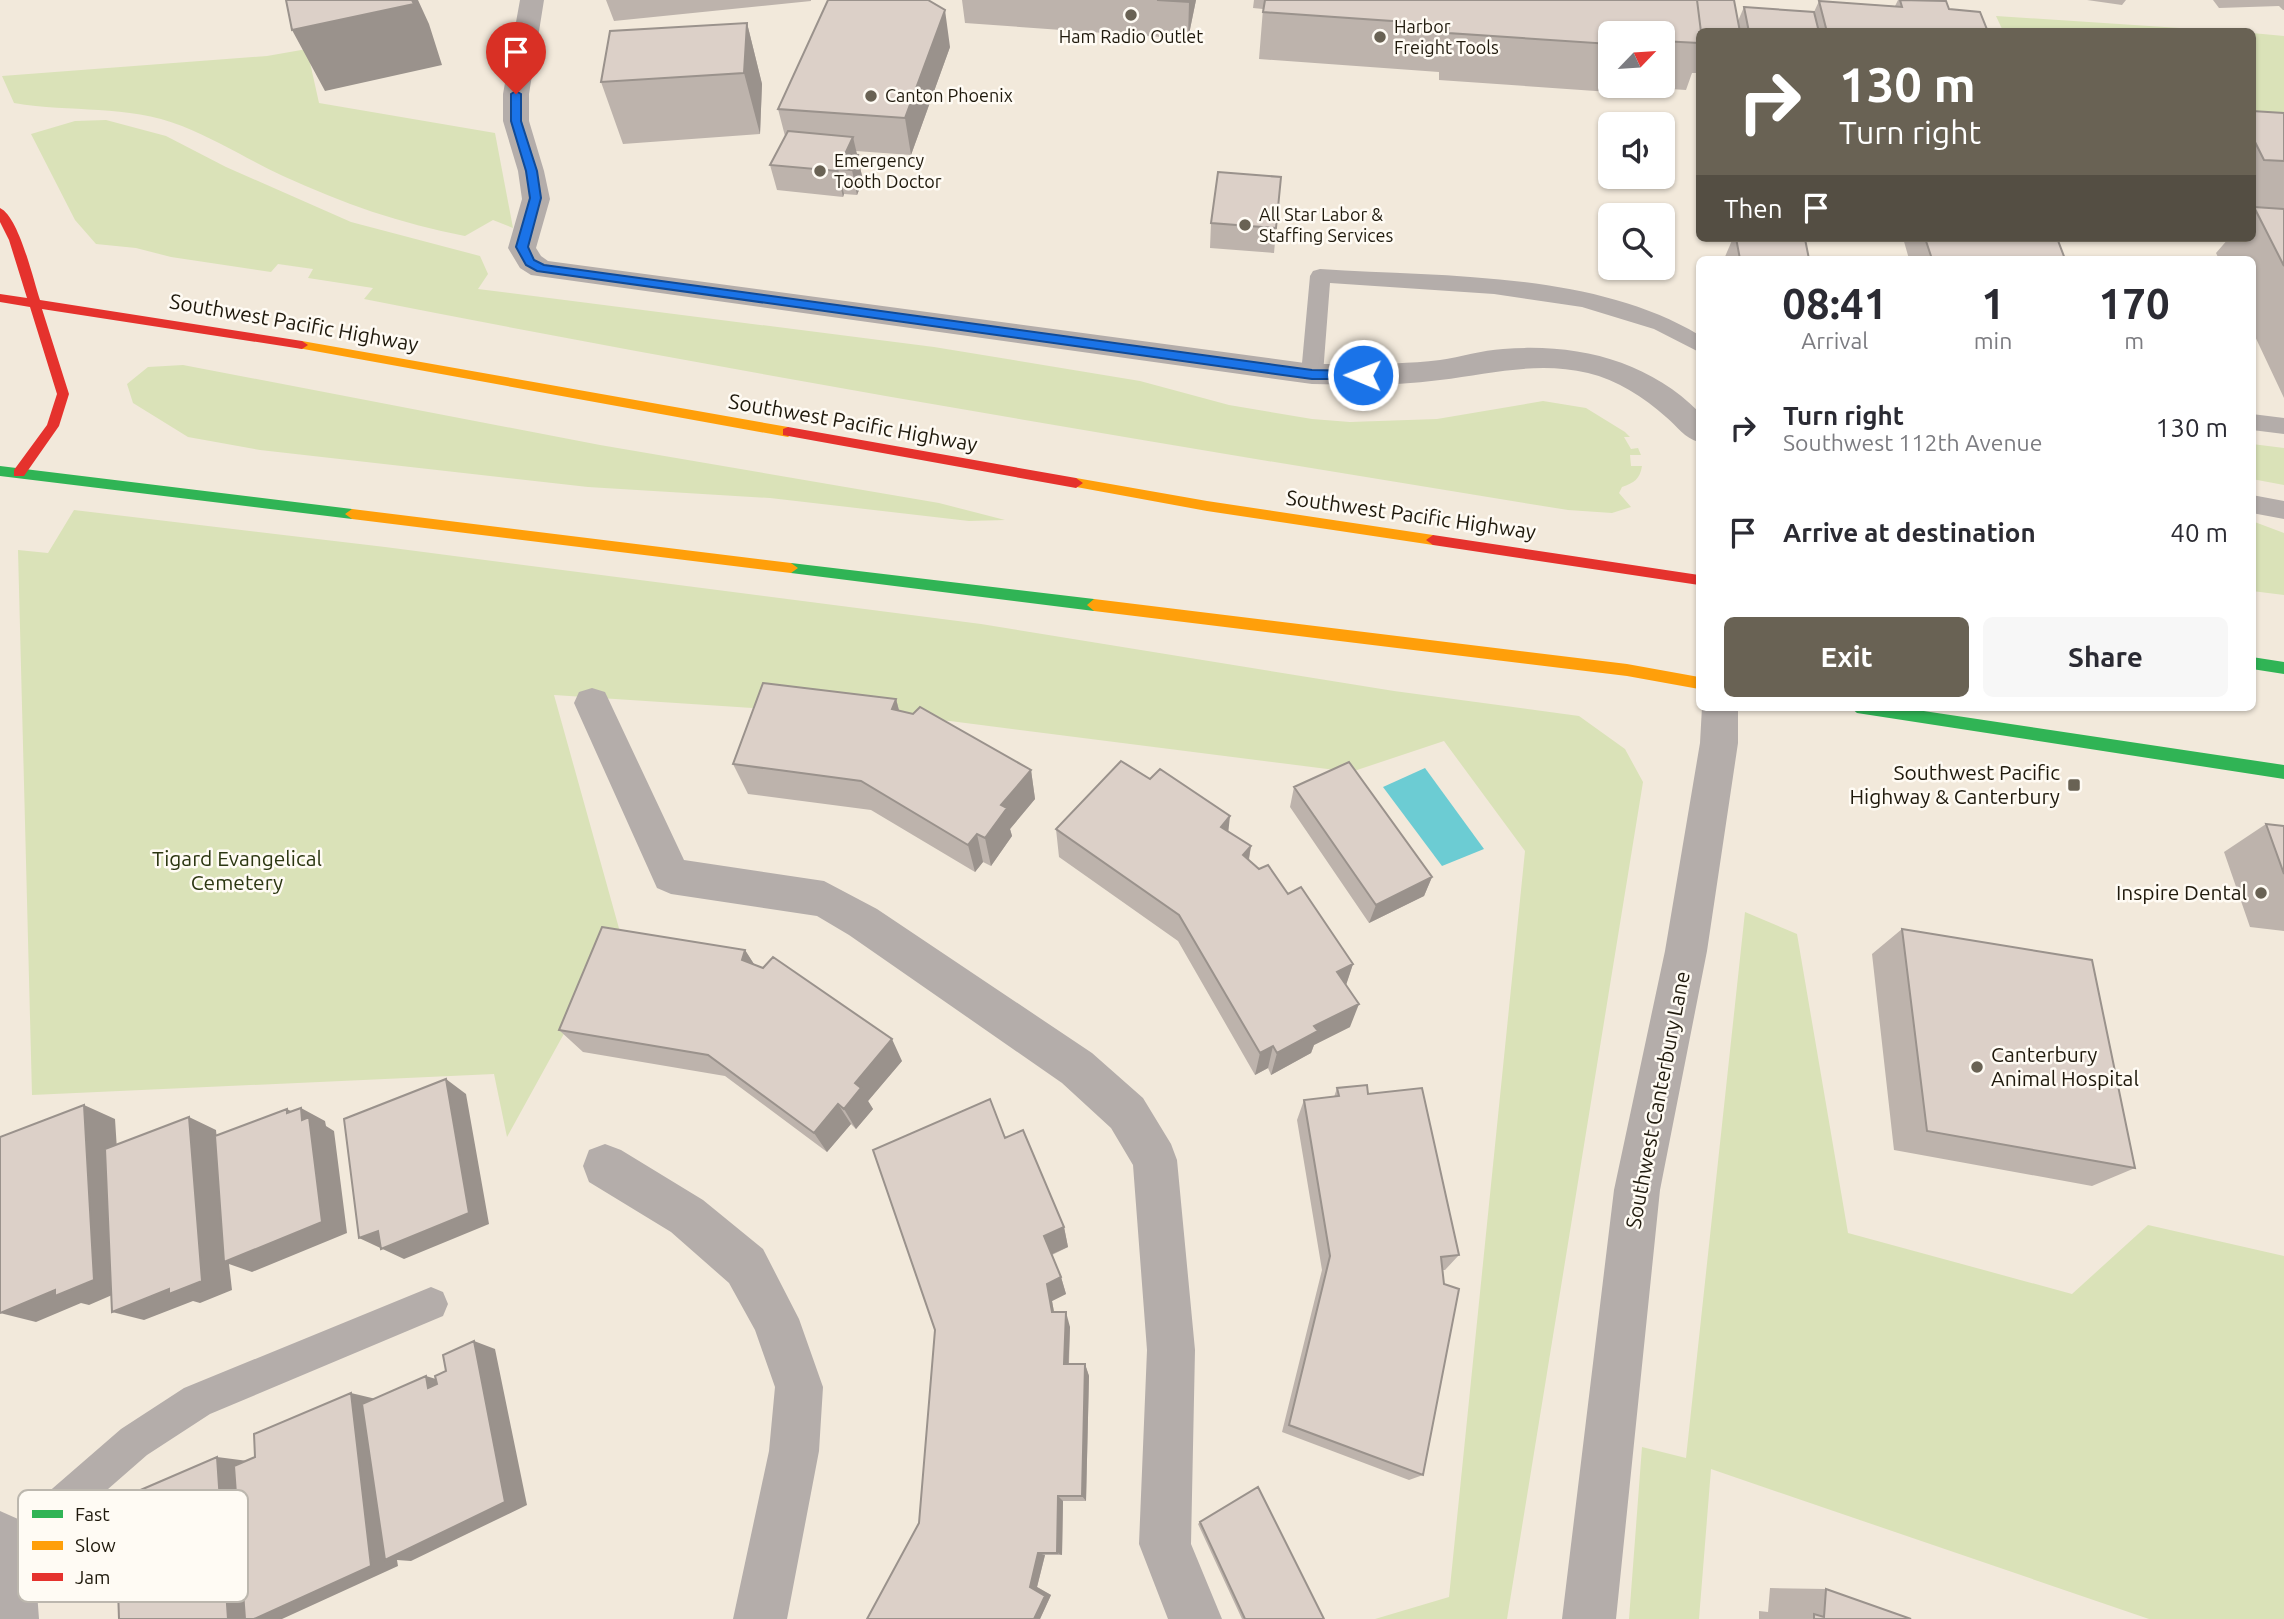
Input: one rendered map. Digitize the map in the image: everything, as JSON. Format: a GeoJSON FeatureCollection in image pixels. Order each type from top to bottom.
{"type":"FeatureCollection","features":[{"type":"Feature","properties":{"kind":"main road"},"geometry":{"type":"LineString","coordinates":[[0,211],[15,240],[62,394],[55,423],[19,473]]}},
{"type":"Feature","properties":{"kind":"main road","name":"Southwest Pacific Highway"},"geometry":{"type":"LineString","coordinates":[[0,298],[217,330],[1207,506],[1696,580]]}},
{"type":"Feature","properties":{"kind":"main road"},"geometry":{"type":"LineString","coordinates":[[0,471],[1627,670],[1696,682]]}},
{"type":"Feature","properties":{"kind":"main road"},"geometry":{"type":"LineString","coordinates":[[2256,664],[2284,668]]}},
{"type":"Feature","properties":{"kind":"main road"},"geometry":{"type":"LineString","coordinates":[[1883,711],[2284,772]]}},
{"type":"Feature","properties":{"kind":"street"},"geometry":{"type":"LineString","coordinates":[[532,0],[516,94],[516,121],[536,198],[522,247],[530,262],[541,269],[1312,374],[1363,375],[1439,370],[1503,359],[1583,361],[1624,372],[1650,387],[1684,414],[1696,428]]}},
{"type":"Feature","properties":{"kind":"street"},"geometry":{"type":"LineString","coordinates":[[593,703],[671,876],[824,899],[863,922],[1077,1068],[1127,1113],[1155,1160],[1171,1349],[1165,1544],[1195,1619]]}},
{"type":"Feature","properties":{"kind":"street","name":"Southwest Canterbury Lane"},"geometry":{"type":"LineString","coordinates":[[1589,1619],[1637,1190],[1688,939],[1719,743],[1720,711]]}},
{"type":"Feature","properties":{"kind":"street"},"geometry":{"type":"LineString","coordinates":[[606,1166],[687,1216],[747,1266],[775,1319],[799,1387],[794,1451],[760,1619]]}},
{"type":"Feature","properties":{"kind":"street"},"geometry":{"type":"LineString","coordinates":[[4,1544],[12,1619]]}},
{"type":"Feature","properties":{"kind":"lane"},"geometry":{"type":"LineString","coordinates":[[1312,374],[1320,276],[1544,293],[1615,308],[1663,325],[1696,343]]}},
{"type":"Feature","properties":{"kind":"lane"},"geometry":{"type":"LineString","coordinates":[[2256,422],[2284,426]]}},
{"type":"Feature","properties":{"kind":"lane"},"geometry":{"type":"LineString","coordinates":[[2256,505],[2284,510]]}},
{"type":"Feature","properties":{"kind":"lane"},"geometry":{"type":"LineString","coordinates":[[73,1490],[134,1442],[197,1401],[431,1304]]}},
{"type":"Feature","properties":{"kind":"lane"},"geometry":{"type":"LineString","coordinates":[[4,1544],[18,1533]]}},
{"type":"Feature","properties":{"kind":"green space"},"geometry":{"type":"Polygon","coordinates":[[[1996,16],[2179,28],[2002,28],[1996,16]]]}},
{"type":"Feature","properties":{"kind":"green space"},"geometry":{"type":"Polygon","coordinates":[[[2256,33],[2284,36],[2284,124],[2256,122],[2256,33]]]}},
{"type":"Feature","properties":{"kind":"green space"},"geometry":{"type":"Polygon","coordinates":[[[307,49],[319,103],[495,133],[513,228],[493,220],[465,236],[395,219],[305,186],[195,132],[161,119],[120,112],[14,103],[2,76],[267,56],[307,49]]]}},
{"type":"Feature","properties":{"kind":"green space"},"geometry":{"type":"Polygon","coordinates":[[[106,120],[166,136],[226,167],[351,222],[480,256],[488,274],[478,289],[934,347],[1140,381],[1229,405],[1312,419],[1350,422],[1437,419],[1543,401],[1586,408],[1625,432],[1630,437],[1624,437],[1631,449],[1638,448],[1641,455],[1630,455],[1631,466],[1642,466],[1636,480],[1622,487],[1619,493],[1631,507],[1612,513],[1568,510],[965,410],[514,328],[364,299],[373,288],[308,278],[313,269],[278,264],[271,272],[171,257],[136,248],[96,244],[75,220],[31,134],[75,121],[106,120]]]}},
{"type":"Feature","properties":{"kind":"green space"},"geometry":{"type":"Polygon","coordinates":[[[183,365],[600,445],[939,503],[1005,520],[969,521],[770,498],[588,487],[260,450],[188,437],[133,403],[127,384],[148,367],[183,365]]]}},
{"type":"Feature","properties":{"kind":"green space"},"geometry":{"type":"Polygon","coordinates":[[[2256,444],[2284,448],[2284,485],[2256,480],[2256,444]]]}},
{"type":"Feature","properties":{"kind":"green space","name":"Tigard Evangelical Cemetery"},"geometry":{"type":"Polygon","coordinates":[[[74,510],[981,624],[1394,691],[1579,716],[1625,749],[1643,782],[1507,1619],[1375,1619],[1449,1597],[1525,851],[1444,741],[1351,772],[950,721],[554,695],[620,932],[507,1137],[494,1074],[32,1095],[18,550],[48,553],[74,510]]]}},
{"type":"Feature","properties":{"kind":"green space"},"geometry":{"type":"Polygon","coordinates":[[[2256,522],[2284,533],[2284,595],[2256,592],[2256,522]]]}},
{"type":"Feature","properties":{"kind":"green space"},"geometry":{"type":"Polygon","coordinates":[[[1745,912],[1797,934],[1848,1233],[2072,1294],[2148,1225],[2284,1256],[2284,1619],[2149,1619],[1711,1469],[1699,1619],[1629,1619],[1642,1447],[1686,1458],[1745,912]]]}},
{"type":"Feature","properties":{"kind":"water"},"geometry":{"type":"Polygon","coordinates":[[[1425,768],[1484,849],[1442,866],[1383,787],[1425,768]]]}},
{"type":"Feature","properties":{"kind":"building"},"geometry":{"type":"Polygon","coordinates":[[[286,0],[412,0],[414,4],[292,30],[286,0]]]}},
{"type":"Feature","properties":{"kind":"building"},"geometry":{"type":"Polygon","coordinates":[[[828,0],[928,0],[945,10],[905,118],[778,109],[828,0]]]}},
{"type":"Feature","properties":{"kind":"building"},"geometry":{"type":"Polygon","coordinates":[[[1157,0],[1189,0],[1189,2],[1157,0]]]}},
{"type":"Feature","properties":{"kind":"building"},"geometry":{"type":"Polygon","coordinates":[[[1265,0],[1697,0],[1700,28],[1696,28],[1696,43],[1675,42],[1675,21],[1598,21],[1598,43],[1448,33],[1449,25],[1263,12],[1265,0]]]}},
{"type":"Feature","properties":{"kind":"building"},"geometry":{"type":"Polygon","coordinates":[[[1697,0],[1734,0],[1739,28],[1700,28],[1697,0]]]}},
{"type":"Feature","properties":{"kind":"building"},"geometry":{"type":"Polygon","coordinates":[[[1900,0],[1946,1],[1949,9],[1980,12],[1986,28],[1826,28],[1819,1],[1902,7],[1900,0]]]}},
{"type":"Feature","properties":{"kind":"building"},"geometry":{"type":"Polygon","coordinates":[[[1744,7],[1814,12],[1818,28],[1748,28],[1744,7]]]}},
{"type":"Feature","properties":{"kind":"building"},"geometry":{"type":"Polygon","coordinates":[[[747,23],[744,73],[601,82],[610,31],[747,23]]]}},
{"type":"Feature","properties":{"kind":"building"},"geometry":{"type":"Polygon","coordinates":[[[2256,111],[2284,113],[2284,161],[2264,160],[2256,144],[2256,111]]]}},
{"type":"Feature","properties":{"kind":"building"},"geometry":{"type":"Polygon","coordinates":[[[788,131],[853,137],[845,154],[858,155],[852,170],[770,165],[788,131]]]}},
{"type":"Feature","properties":{"kind":"building"},"geometry":{"type":"Polygon","coordinates":[[[1218,172],[1281,177],[1276,228],[1211,223],[1218,172]]]}},
{"type":"Feature","properties":{"kind":"building"},"geometry":{"type":"Polygon","coordinates":[[[2256,207],[2284,209],[2284,266],[2256,211],[2256,207]]]}},
{"type":"Feature","properties":{"kind":"building"},"geometry":{"type":"Polygon","coordinates":[[[1737,242],[1806,242],[1808,256],[1739,256],[1737,242]]]}},
{"type":"Feature","properties":{"kind":"building"},"geometry":{"type":"Polygon","coordinates":[[[1926,242],[2059,242],[2064,256],[1931,256],[1926,242]]]}},
{"type":"Feature","properties":{"kind":"building"},"geometry":{"type":"Polygon","coordinates":[[[763,683],[896,699],[892,709],[913,714],[920,707],[1031,770],[1001,805],[1007,808],[985,838],[977,834],[968,845],[861,781],[733,764],[763,683]]]}},
{"type":"Feature","properties":{"kind":"building"},"geometry":{"type":"Polygon","coordinates":[[[1121,761],[1150,779],[1160,769],[1230,816],[1221,827],[1251,846],[1243,855],[1259,869],[1268,865],[1288,894],[1301,887],[1353,964],[1337,972],[1359,1004],[1314,1026],[1318,1031],[1277,1053],[1273,1046],[1260,1053],[1179,915],[1056,829],[1121,761]]]}},
{"type":"Feature","properties":{"kind":"building"},"geometry":{"type":"Polygon","coordinates":[[[1349,762],[1432,877],[1376,905],[1294,787],[1349,762]]]}},
{"type":"Feature","properties":{"kind":"building"},"geometry":{"type":"Polygon","coordinates":[[[2266,824],[2284,826],[2284,874],[2266,824]]]}},
{"type":"Feature","properties":{"kind":"building"},"geometry":{"type":"Polygon","coordinates":[[[602,927],[745,950],[742,960],[763,968],[773,957],[892,1039],[855,1083],[861,1088],[844,1109],[838,1104],[814,1133],[708,1055],[559,1030],[602,927]]]}},
{"type":"Feature","properties":{"kind":"building","name":"Canterbury Animal Hospital"},"geometry":{"type":"Polygon","coordinates":[[[1902,929],[2092,960],[2135,1168],[1927,1131],[1902,929]]]}},
{"type":"Feature","properties":{"kind":"building"},"geometry":{"type":"Polygon","coordinates":[[[446,1079],[469,1213],[381,1249],[378,1231],[359,1238],[344,1119],[446,1079]]]}},
{"type":"Feature","properties":{"kind":"building"},"geometry":{"type":"Polygon","coordinates":[[[1367,1085],[1368,1094],[1422,1088],[1459,1255],[1441,1257],[1444,1284],[1459,1289],[1423,1475],[1289,1425],[1330,1256],[1304,1100],[1339,1096],[1337,1088],[1367,1085]]]}},
{"type":"Feature","properties":{"kind":"building"},"geometry":{"type":"Polygon","coordinates":[[[990,1099],[1005,1138],[1023,1130],[1064,1227],[1044,1236],[1061,1277],[1047,1284],[1052,1312],[1066,1312],[1064,1364],[1085,1364],[1082,1496],[1058,1496],[1057,1553],[1038,1553],[1030,1587],[1045,1596],[1034,1619],[867,1619],[919,1523],[935,1330],[873,1150],[990,1099]]]}},
{"type":"Feature","properties":{"kind":"building"},"geometry":{"type":"Polygon","coordinates":[[[84,1105],[94,1280],[55,1296],[55,1290],[0,1313],[0,1137],[84,1105]]]}},
{"type":"Feature","properties":{"kind":"building"},"geometry":{"type":"Polygon","coordinates":[[[301,1108],[302,1120],[309,1117],[322,1222],[224,1262],[215,1136],[287,1109],[287,1113],[301,1108]]]}},
{"type":"Feature","properties":{"kind":"building"},"geometry":{"type":"Polygon","coordinates":[[[189,1117],[202,1281],[169,1294],[169,1289],[112,1312],[105,1149],[189,1117]]]}},
{"type":"Feature","properties":{"kind":"building"},"geometry":{"type":"Polygon","coordinates":[[[474,1341],[505,1502],[385,1560],[362,1404],[426,1376],[428,1388],[437,1384],[435,1376],[446,1371],[443,1355],[474,1341]]]}},
{"type":"Feature","properties":{"kind":"building"},"geometry":{"type":"Polygon","coordinates":[[[351,1393],[371,1566],[254,1619],[245,1619],[244,1602],[248,1602],[248,1490],[236,1490],[234,1466],[255,1457],[254,1434],[351,1393]]]}},
{"type":"Feature","properties":{"kind":"building"},"geometry":{"type":"Polygon","coordinates":[[[217,1457],[219,1490],[140,1490],[217,1457]]]}},
{"type":"Feature","properties":{"kind":"building"},"geometry":{"type":"Polygon","coordinates":[[[1258,1487],[1324,1619],[1245,1619],[1200,1522],[1258,1487]]]}},
{"type":"Feature","properties":{"kind":"building"},"geometry":{"type":"Polygon","coordinates":[[[1826,1589],[1911,1619],[1814,1619],[1814,1614],[1824,1617],[1826,1589]]]}},
{"type":"Feature","properties":{"kind":"building"},"geometry":{"type":"Polygon","coordinates":[[[118,1602],[227,1602],[228,1619],[119,1619],[118,1602]]]}},
{"type":"Feature","properties":{"kind":"traffic: fast"},"geometry":{"type":"LineString","coordinates":[[0,471],[352,514]]}},
{"type":"Feature","properties":{"kind":"traffic: fast"},"geometry":{"type":"LineString","coordinates":[[791,568],[1094,605]]}},
{"type":"Feature","properties":{"kind":"traffic: fast"},"geometry":{"type":"LineString","coordinates":[[2256,664],[2284,668]]}},
{"type":"Feature","properties":{"kind":"traffic: fast"},"geometry":{"type":"LineString","coordinates":[[1883,711],[2284,772]]}},
{"type":"Feature","properties":{"kind":"traffic: slow"},"geometry":{"type":"LineString","coordinates":[[302,345],[788,432]]}},
{"type":"Feature","properties":{"kind":"traffic: slow"},"geometry":{"type":"LineString","coordinates":[[1076,483],[1433,540]]}},
{"type":"Feature","properties":{"kind":"traffic: slow"},"geometry":{"type":"LineString","coordinates":[[352,514],[791,568]]}},
{"type":"Feature","properties":{"kind":"traffic: slow"},"geometry":{"type":"LineString","coordinates":[[1094,605],[1627,670],[1696,682]]}},
{"type":"Feature","properties":{"kind":"traffic: jam"},"geometry":{"type":"LineString","coordinates":[[0,211],[15,240],[63,394],[53,426],[19,473]]}},
{"type":"Feature","properties":{"kind":"traffic: jam"},"geometry":{"type":"LineString","coordinates":[[0,298],[302,345]]}},
{"type":"Feature","properties":{"kind":"traffic: jam"},"geometry":{"type":"LineString","coordinates":[[788,432],[1076,483]]}},
{"type":"Feature","properties":{"kind":"traffic: jam"},"geometry":{"type":"LineString","coordinates":[[1433,540],[1696,580]]}},
{"type":"Feature","properties":{"kind":"place","name":"Ham Radio Outlet"},"geometry":{"type":"Point","coordinates":[1131,15]}},
{"type":"Feature","properties":{"kind":"place","name":"Harbor Freight Tools"},"geometry":{"type":"Point","coordinates":[1380,37]}},
{"type":"Feature","properties":{"kind":"place","name":"Canton Phoenix"},"geometry":{"type":"Point","coordinates":[871,96]}},
{"type":"Feature","properties":{"kind":"place","name":"Emergency Tooth Doctor"},"geometry":{"type":"Point","coordinates":[820,171]}},
{"type":"Feature","properties":{"kind":"place","name":"All Star Labor & Staffing Services"},"geometry":{"type":"Point","coordinates":[1245,225]}},
{"type":"Feature","properties":{"kind":"place","name":"Southwest Pacific Highway & Canterbury"},"geometry":{"type":"Point","coordinates":[2074,785]}},
{"type":"Feature","properties":{"kind":"place","name":"Inspire Dental"},"geometry":{"type":"Point","coordinates":[2261,893]}},
{"type":"Feature","properties":{"kind":"place","name":"Canterbury Animal Hospital"},"geometry":{"type":"Point","coordinates":[1977,1067]}},
{"type":"Feature","properties":{"kind":"route"},"geometry":{"type":"LineString","coordinates":[[516,94],[516,121],[536,198],[522,247],[530,262],[541,269],[1029,334],[1275,370],[1363,375]]}}]}
